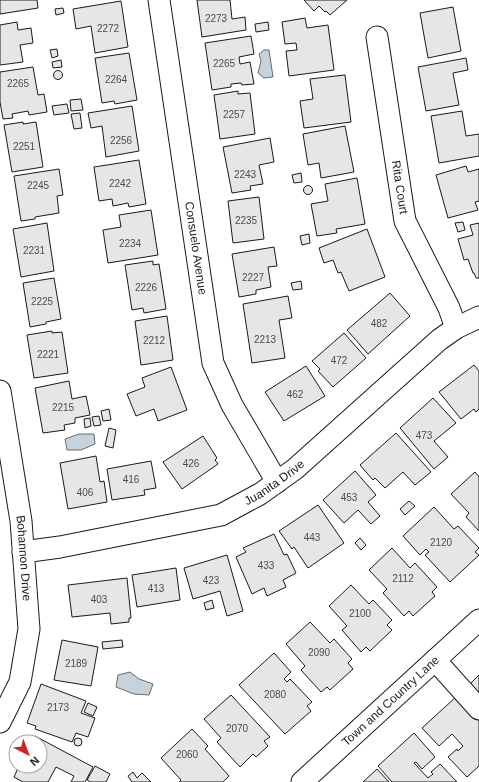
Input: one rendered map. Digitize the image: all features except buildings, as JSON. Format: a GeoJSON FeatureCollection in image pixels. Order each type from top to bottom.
{"type":"FeatureCollection","features":[{"type":"Feature","properties":{"kind":"street","name":"Consuelo Avenue"},"geometry":{"type":"LineString","coordinates":[[159,0],[214,363],[232,405],[277,482]]}},
{"type":"Feature","properties":{"kind":"street","name":"Rita Court"},"geometry":{"type":"LineString","coordinates":[[377,36],[405,221],[449,308],[456,328]]}},
{"type":"Feature","properties":{"kind":"street","name":"Juanita Drive"},"geometry":{"type":"LineString","coordinates":[[23,552],[60,548],[221,515],[260,494],[295,469],[439,340],[456,328],[479,317]]}},
{"type":"Feature","properties":{"kind":"street","name":"Bohannon Drive"},"geometry":{"type":"LineString","coordinates":[[0,391],[21,521],[29,628],[20,682],[0,722]]}},
{"type":"Feature","properties":{"kind":"street","name":"Town and Country Lane"},"geometry":{"type":"LineString","coordinates":[[302,782],[479,620]]}},
{"type":"Feature","properties":{"kind":"street"},"geometry":{"type":"LineString","coordinates":[[435,660],[479,710]]}},
{"type":"Feature","properties":{"kind":"shaded area"},"geometry":{"type":"Polygon","coordinates":[[[264,50],[269,50],[273,77],[264,78],[258,73],[261,61],[259,54],[264,50]]]}},
{"type":"Feature","properties":{"kind":"shaded area"},"geometry":{"type":"Polygon","coordinates":[[[79,434],[94,434],[95,444],[81,450],[67,450],[65,439],[79,434]]]}},
{"type":"Feature","properties":{"kind":"shaded area"},"geometry":{"type":"Polygon","coordinates":[[[130,672],[139,679],[153,684],[149,695],[134,694],[116,687],[118,675],[130,672]]]}}]}
